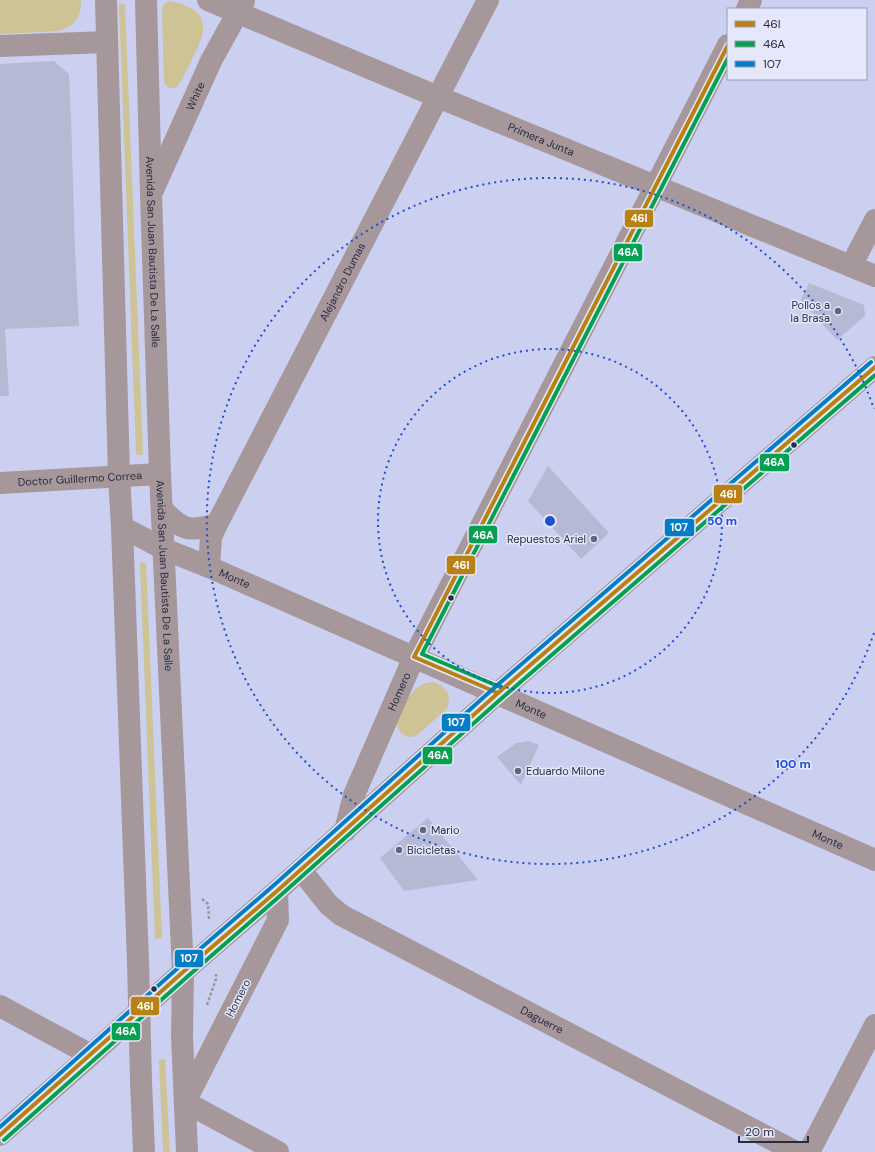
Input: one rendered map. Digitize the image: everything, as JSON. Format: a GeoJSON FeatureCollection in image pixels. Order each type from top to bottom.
{"type":"FeatureCollection","features":[{"type":"Feature","properties":{"kind":"main road"},"geometry":{"type":"LineString","coordinates":[[0,1135],[183,972],[345,831],[498,693],[875,367]]}},
{"type":"Feature","properties":{"kind":"street"},"geometry":{"type":"LineString","coordinates":[[106,0],[119,476],[144,1152]]}},
{"type":"Feature","properties":{"kind":"street","name":"Avenida San Juan Bautista De La Salle"},"geometry":{"type":"LineString","coordinates":[[146,0],[160,474],[183,972],[182,1036],[187,1152]]}},
{"type":"Feature","properties":{"kind":"street","name":"Primera Junta"},"geometry":{"type":"LineString","coordinates":[[208,0],[241,7],[438,97],[875,276]]}},
{"type":"Feature","properties":{"kind":"street","name":"Alejandro Dumas"},"geometry":{"type":"LineString","coordinates":[[209,567],[211,537],[217,524],[488,0]]}},
{"type":"Feature","properties":{"kind":"street","name":"White"},"geometry":{"type":"LineString","coordinates":[[151,194],[212,61],[241,7]]}},
{"type":"Feature","properties":{"kind":"street"},"geometry":{"type":"LineString","coordinates":[[0,46],[107,42]]}},
{"type":"Feature","properties":{"kind":"street","name":"Homero"},"geometry":{"type":"LineString","coordinates":[[345,831],[354,795],[414,657],[727,47]]}},
{"type":"Feature","properties":{"kind":"street"},"geometry":{"type":"LineString","coordinates":[[851,266],[875,220]]}},
{"type":"Feature","properties":{"kind":"street","name":"Doctor Guillermo Correa"},"geometry":{"type":"LineString","coordinates":[[0,483],[160,474]]}},
{"type":"Feature","properties":{"kind":"street"},"geometry":{"type":"LineString","coordinates":[[162,509],[174,522],[184,528],[200,529],[217,524]]}},
{"type":"Feature","properties":{"kind":"street","name":"Monte"},"geometry":{"type":"LineString","coordinates":[[122,527],[164,549],[209,567],[498,693],[875,860]]}},
{"type":"Feature","properties":{"kind":"street","name":"Daguerre"},"geometry":{"type":"LineString","coordinates":[[301,870],[328,904],[341,915],[796,1152]]}},
{"type":"Feature","properties":{"kind":"street","name":"Homero"},"geometry":{"type":"LineString","coordinates":[[185,1102],[278,920],[277,891]]}},
{"type":"Feature","properties":{"kind":"street"},"geometry":{"type":"LineString","coordinates":[[0,1006],[91,1055]]}},
{"type":"Feature","properties":{"kind":"street"},"geometry":{"type":"LineString","coordinates":[[809,1152],[875,1025]]}},
{"type":"Feature","properties":{"kind":"street"},"geometry":{"type":"LineString","coordinates":[[185,1102],[278,1152]]}},
{"type":"Feature","properties":{"kind":"shaded area"},"geometry":{"type":"Polygon","coordinates":[[[0,0],[81,0],[81,6],[76,20],[69,27],[64,29],[58,31],[0,34],[0,0]]]}},
{"type":"Feature","properties":{"kind":"shaded area"},"geometry":{"type":"Polygon","coordinates":[[[169,1],[189,7],[201,18],[203,24],[203,31],[199,45],[178,86],[175,88],[169,88],[164,83],[162,11],[163,5],[169,1]]]}},
{"type":"Feature","properties":{"kind":"shaded area"},"geometry":{"type":"Polygon","coordinates":[[[121,3],[125,5],[142,455],[136,454],[119,5],[121,3]]]}},
{"type":"Feature","properties":{"kind":"shaded area"},"geometry":{"type":"Polygon","coordinates":[[[141,562],[146,563],[162,938],[155,939],[140,565],[141,562]]]}},
{"type":"Feature","properties":{"kind":"shaded area"},"geometry":{"type":"Polygon","coordinates":[[[433,682],[441,685],[448,693],[449,700],[447,709],[416,736],[408,737],[401,733],[396,723],[405,703],[409,696],[419,686],[425,683],[433,682]]]}},
{"type":"Feature","properties":{"kind":"shaded area"},"geometry":{"type":"Polygon","coordinates":[[[165,1059],[170,1152],[163,1152],[159,1060],[165,1059]]]}},
{"type":"Feature","properties":{"kind":"building"},"geometry":{"type":"Polygon","coordinates":[[[54,61],[69,74],[79,326],[5,329],[9,396],[0,396],[0,64],[54,61]]]}},
{"type":"Feature","properties":{"kind":"building","name":"Pollos a la Brasa"},"geometry":{"type":"Polygon","coordinates":[[[809,283],[864,305],[865,316],[837,340],[801,300],[809,283]]]}},
{"type":"Feature","properties":{"kind":"building"},"geometry":{"type":"Polygon","coordinates":[[[548,466],[609,533],[581,559],[528,501],[548,466]]]}},
{"type":"Feature","properties":{"kind":"building","name":"Eduardo Milone"},"geometry":{"type":"Polygon","coordinates":[[[529,741],[539,745],[521,785],[497,757],[516,743],[529,741]]]}},
{"type":"Feature","properties":{"kind":"building"},"geometry":{"type":"Polygon","coordinates":[[[428,818],[478,880],[404,891],[380,858],[428,818]]]}},
{"type":"Feature","properties":{"kind":"transit line","name":"46I"},"geometry":{"type":"LineString","coordinates":[[498,693],[414,657],[727,47]]}},
{"type":"Feature","properties":{"kind":"transit line","name":"46A"},"geometry":{"type":"LineString","coordinates":[[500,687],[422,654],[727,60]]}},
{"type":"Feature","properties":{"kind":"transit line","name":"107"},"geometry":{"type":"LineString","coordinates":[[0,1127],[494,688],[871,362]]}},
{"type":"Feature","properties":{"kind":"transit line","name":"46I"},"geometry":{"type":"LineString","coordinates":[[0,1135],[183,972],[277,891],[498,693],[875,367]]}},
{"type":"Feature","properties":{"kind":"transit line","name":"46A"},"geometry":{"type":"LineString","coordinates":[[4,1140],[502,698],[875,375]]}},
{"type":"Feature","properties":{"kind":"place","name":"Pollos a la Brasa"},"geometry":{"type":"Point","coordinates":[838,311]}},
{"type":"Feature","properties":{"kind":"place","name":"Repuestos Ariel"},"geometry":{"type":"Point","coordinates":[594,539]}},
{"type":"Feature","properties":{"kind":"place","name":"Eduardo Milone"},"geometry":{"type":"Point","coordinates":[518,771]}},
{"type":"Feature","properties":{"kind":"place","name":"Mario"},"geometry":{"type":"Point","coordinates":[423,830]}},
{"type":"Feature","properties":{"kind":"place","name":"Bicicletas"},"geometry":{"type":"Point","coordinates":[399,850]}}]}
